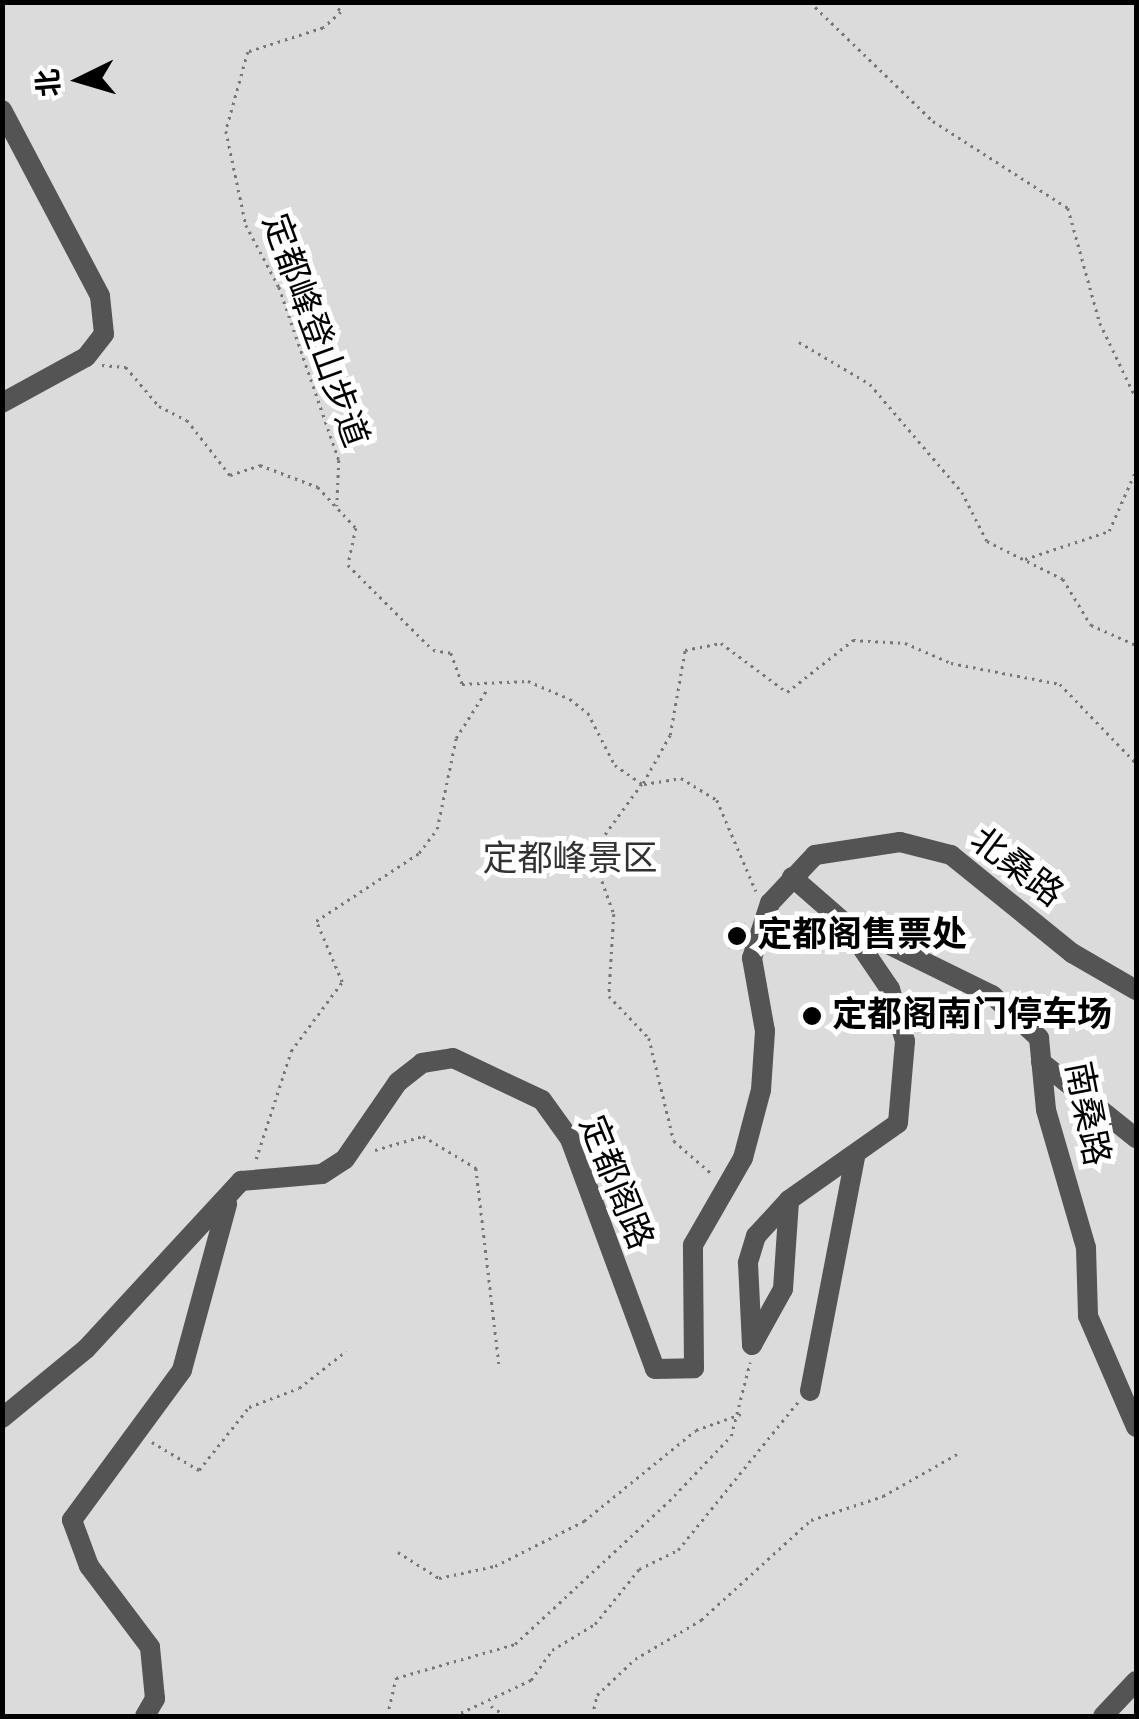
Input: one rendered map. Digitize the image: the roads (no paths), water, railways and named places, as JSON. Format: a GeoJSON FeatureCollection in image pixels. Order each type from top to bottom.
{"type":"FeatureCollection","features":[{"type":"Feature","properties":{"kind":"street"},"geometry":{"type":"LineString","coordinates":[[2,110],[100,296],[104,334],[86,357],[2,403]]}},
{"type":"Feature","properties":{"kind":"street","name":"北桑路"},"geometry":{"type":"LineString","coordinates":[[792,877],[815,856],[852,844],[900,842],[951,855],[1072,953],[1136,990]]}},
{"type":"Feature","properties":{"kind":"street","name":"定都阁路"},"geometry":{"type":"LineString","coordinates":[[227,1202],[251,1180],[322,1174],[345,1159],[422,1063],[479,1066],[542,1100],[570,1139],[654,1369],[674,1374],[694,1368],[692,1245],[744,1158],[761,1090],[765,1030],[752,958],[770,903],[792,877]]}},
{"type":"Feature","properties":{"kind":"street","name":"南桑路"},"geometry":{"type":"LineString","coordinates":[[792,877],[845,923],[1018,1012],[1039,1038],[1061,1175],[1086,1248],[1088,1316],[1136,1427]]}},
{"type":"Feature","properties":{"kind":"street"},"geometry":{"type":"LineString","coordinates":[[789,1200],[784,1289],[752,1345],[748,1263],[756,1236],[789,1200],[855,1158],[898,1123],[905,1041],[890,990],[845,923]]}},
{"type":"Feature","properties":{"kind":"street"},"geometry":{"type":"LineString","coordinates":[[1041,1062],[1136,1138]]}},
{"type":"Feature","properties":{"kind":"street"},"geometry":{"type":"LineString","coordinates":[[810,1391],[855,1158]]}},
{"type":"Feature","properties":{"kind":"street"},"geometry":{"type":"LineString","coordinates":[[2,1418],[74,1361],[227,1202]]}},
{"type":"Feature","properties":{"kind":"street"},"geometry":{"type":"LineString","coordinates":[[145,1716],[156,1699],[150,1647],[89,1566],[72,1520],[104,1465],[137,1435],[182,1370],[227,1202]]}},
{"type":"Feature","properties":{"kind":"street"},"geometry":{"type":"LineString","coordinates":[[1103,1716],[1136,1681]]}},
{"type":"Feature","properties":{"kind":"place","name":"定都阁售票处"},"geometry":{"type":"Point","coordinates":[737,936]}},
{"type":"Feature","properties":{"kind":"place","name":"定都阁南门停车场"},"geometry":{"type":"Point","coordinates":[812,1016]}},
{"type":"Feature","properties":{"kind":"park label","name":"定都峰景区"},"geometry":{"type":"Point","coordinates":[570,860]}}]}
